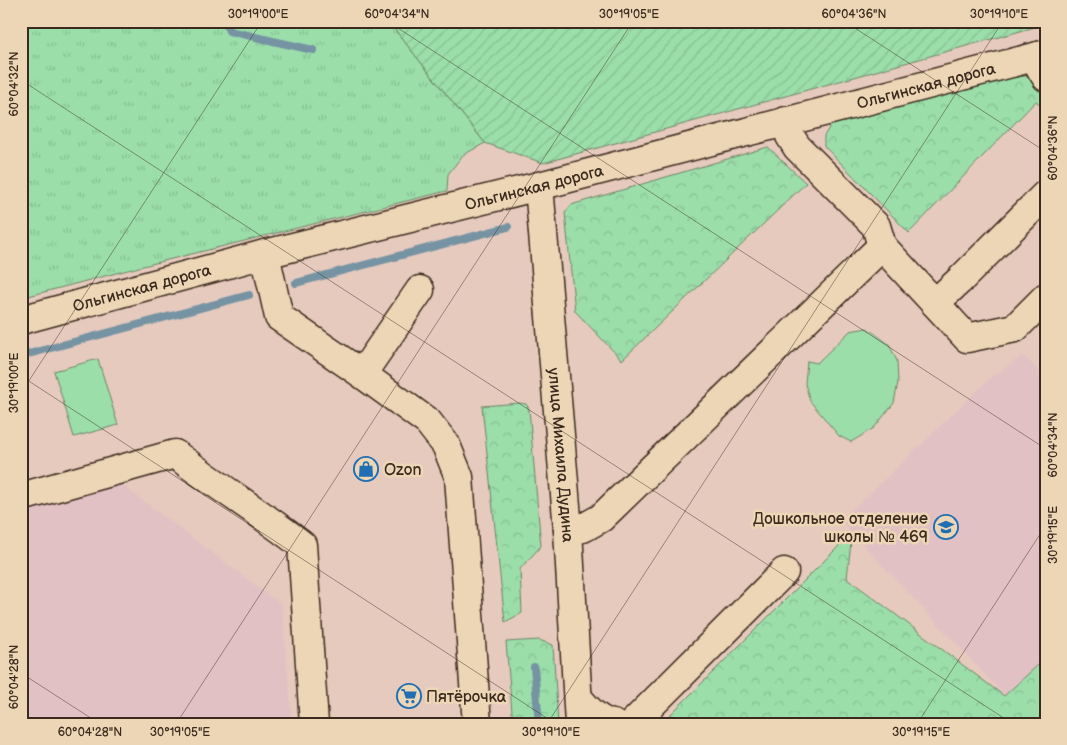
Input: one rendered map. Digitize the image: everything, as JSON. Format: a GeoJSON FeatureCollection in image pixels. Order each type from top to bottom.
{"type":"FeatureCollection","features":[{"type":"Feature","properties":{"kind":"street","name":"Ольгинская дорога"},"geometry":{"type":"LineString","coordinates":[[21,320],[265,254],[539,186],[786,121],[1043,62]]}},
{"type":"Feature","properties":{"kind":"street"},"geometry":{"type":"LineString","coordinates":[[786,121],[790,136],[796,147],[876,226],[882,246],[967,338],[1015,328],[1046,296]]}},
{"type":"Feature","properties":{"kind":"street","name":"улица Михаила Дудина"},"geometry":{"type":"LineString","coordinates":[[539,186],[568,530],[579,711]]}},
{"type":"Feature","properties":{"kind":"street"},"geometry":{"type":"LineString","coordinates":[[935,303],[1046,194]]}},
{"type":"Feature","properties":{"kind":"street"},"geometry":{"type":"LineString","coordinates":[[568,530],[583,528],[601,518],[882,246]]}},
{"type":"Feature","properties":{"kind":"street"},"geometry":{"type":"LineString","coordinates":[[265,254],[278,317],[428,422],[446,445],[459,477],[478,724]]}},
{"type":"Feature","properties":{"kind":"street"},"geometry":{"type":"LineString","coordinates":[[362,374],[420,290]]}},
{"type":"Feature","properties":{"kind":"street"},"geometry":{"type":"LineString","coordinates":[[21,498],[175,454],[302,545],[314,724]]}},
{"type":"Feature","properties":{"kind":"street"},"geometry":{"type":"LineString","coordinates":[[632,724],[784,572]]}},
{"type":"Feature","properties":{"kind":"street"},"geometry":{"type":"LineString","coordinates":[[579,711],[590,712],[607,723],[613,724]]}},
{"type":"Feature","properties":{"kind":"shaded area","name":"Дошкольное отделение школы № 469"},"geometry":{"type":"Polygon","coordinates":[[[1023,355],[1046,378],[1046,658],[1005,696],[841,521],[990,378],[1023,355]]]}},
{"type":"Feature","properties":{"kind":"shaded area"},"geometry":{"type":"Polygon","coordinates":[[[121,484],[282,605],[292,724],[21,724],[21,511],[121,484]]]}},
{"type":"Feature","properties":{"kind":"green space"},"geometry":{"type":"Polygon","coordinates":[[[21,21],[388,21],[485,143],[463,155],[448,174],[447,191],[21,298],[21,21]]]}},
{"type":"Feature","properties":{"kind":"green space"},"geometry":{"type":"Polygon","coordinates":[[[388,21],[1046,21],[1046,24],[543,163],[485,143],[388,21]]]}},
{"type":"Feature","properties":{"kind":"green space"},"geometry":{"type":"Polygon","coordinates":[[[1027,76],[1046,95],[1046,110],[1036,101],[909,233],[824,146],[824,136],[832,123],[1014,77],[1027,76]]]}},
{"type":"Feature","properties":{"kind":"green space"},"geometry":{"type":"Polygon","coordinates":[[[768,147],[806,183],[622,360],[575,311],[565,213],[571,205],[768,147]]]}},
{"type":"Feature","properties":{"kind":"green space"},"geometry":{"type":"Polygon","coordinates":[[[867,328],[889,344],[897,361],[898,382],[894,403],[874,428],[851,442],[839,436],[810,401],[805,384],[807,361],[817,363],[850,331],[867,328]]]}},
{"type":"Feature","properties":{"kind":"green space"},"geometry":{"type":"Polygon","coordinates":[[[98,359],[118,425],[74,437],[54,371],[98,359]]]}},
{"type":"Feature","properties":{"kind":"green space"},"geometry":{"type":"Polygon","coordinates":[[[526,404],[529,409],[541,546],[520,569],[522,613],[505,622],[482,406],[526,404]]]}},
{"type":"Feature","properties":{"kind":"green space"},"geometry":{"type":"Polygon","coordinates":[[[852,533],[847,578],[1004,696],[1038,665],[1046,675],[1046,724],[661,724],[852,533]]]}},
{"type":"Feature","properties":{"kind":"green space"},"geometry":{"type":"Polygon","coordinates":[[[539,640],[553,645],[558,724],[513,724],[506,642],[539,640]]]}},
{"type":"Feature","properties":{"kind":"waterway"},"geometry":{"type":"LineString","coordinates":[[225,21],[229,31],[313,50]]}},
{"type":"Feature","properties":{"kind":"waterway"},"geometry":{"type":"LineString","coordinates":[[296,283],[508,227]]}},
{"type":"Feature","properties":{"kind":"waterway"},"geometry":{"type":"LineString","coordinates":[[21,356],[249,295]]}},
{"type":"Feature","properties":{"kind":"waterway"},"geometry":{"type":"LineString","coordinates":[[534,667],[539,724]]}},
{"type":"Feature","properties":{"kind":"place","name":"Ozon"},"geometry":{"type":"Point","coordinates":[366,469]}},
{"type":"Feature","properties":{"kind":"place","name":"Дошкольное отделение школы № 469"},"geometry":{"type":"Point","coordinates":[946,527]}},
{"type":"Feature","properties":{"kind":"place","name":"Пятёрочка"},"geometry":{"type":"Point","coordinates":[409,696]}}]}
